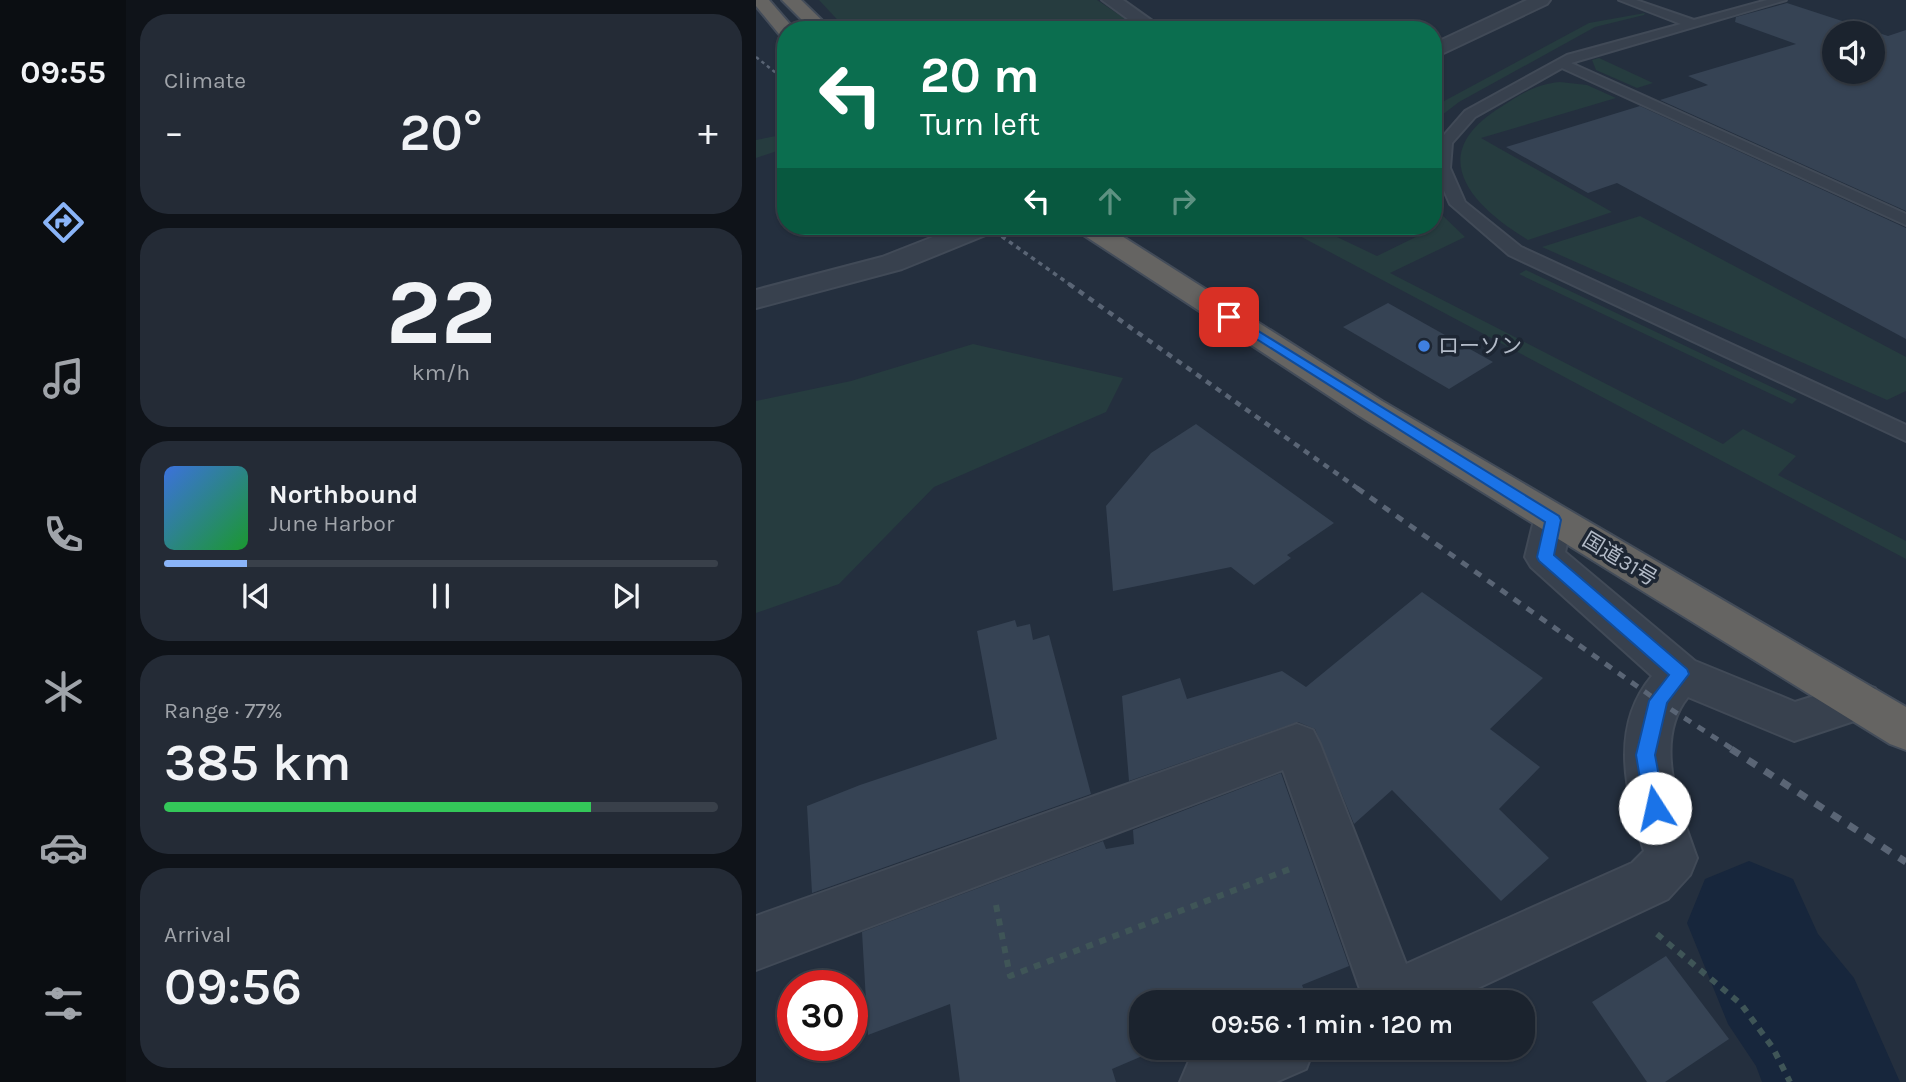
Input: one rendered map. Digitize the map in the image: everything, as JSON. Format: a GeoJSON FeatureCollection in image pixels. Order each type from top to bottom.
{"type":"FeatureCollection","features":[{"type":"Feature","properties":{"kind":"highway"},"geometry":{"type":"LineString","coordinates":[[760,0],[778,21]]}},
{"type":"Feature","properties":{"kind":"highway"},"geometry":{"type":"LineString","coordinates":[[791,0],[813,21]]}},
{"type":"Feature","properties":{"kind":"highway","name":"国道31号"},"geometry":{"type":"LineString","coordinates":[[1102,235],[1370,408],[1906,730]]}},
{"type":"Feature","properties":{"kind":"street"},"geometry":{"type":"LineString","coordinates":[[1111,0],[1142,21]]}},
{"type":"Feature","properties":{"kind":"street"},"geometry":{"type":"LineString","coordinates":[[1442,48],[1541,0]]}},
{"type":"Feature","properties":{"kind":"street"},"geometry":{"type":"LineString","coordinates":[[1442,34],[1467,35]]}},
{"type":"Feature","properties":{"kind":"street"},"geometry":{"type":"LineString","coordinates":[[756,299],[892,263],[962,235]]}},
{"type":"Feature","properties":{"kind":"street"},"geometry":{"type":"LineString","coordinates":[[1553,520],[1545,557],[1680,674],[1794,722],[1858,701]]}},
{"type":"Feature","properties":{"kind":"street"},"geometry":{"type":"LineString","coordinates":[[1411,990],[1650,881],[1672,858],[1655,808],[1646,755],[1658,701],[1680,674]]}},
{"type":"Feature","properties":{"kind":"street"},"geometry":{"type":"LineString","coordinates":[[756,943],[1297,744],[1337,851],[1383,990]]}},
{"type":"Feature","properties":{"kind":"street"},"geometry":{"type":"LineString","coordinates":[[1210,1082],[1274,1063]]}},
{"type":"Feature","properties":{"kind":"lane"},"geometry":{"type":"LineString","coordinates":[[1625,0],[1689,23]]}},
{"type":"Feature","properties":{"kind":"lane"},"geometry":{"type":"LineString","coordinates":[[1780,0],[1689,23],[1561,63],[1470,114],[1445,142],[1442,168],[1458,204],[1515,251],[1906,434]]}},
{"type":"Feature","properties":{"kind":"lane"},"geometry":{"type":"LineString","coordinates":[[1561,63],[1906,220]]}},
{"type":"Feature","properties":{"kind":"path"},"geometry":{"type":"LineString","coordinates":[[987,859],[1010,976],[1337,851]]}},
{"type":"Feature","properties":{"kind":"path"},"geometry":{"type":"LineString","coordinates":[[1612,899],[1741,1004],[1773,1048],[1790,1082]]}},
{"type":"Feature","properties":{"kind":"green space"},"geometry":{"type":"Polygon","coordinates":[[[819,0],[1097,0],[1128,21],[839,21],[819,0]]]}},
{"type":"Feature","properties":{"kind":"green space"},"geometry":{"type":"Polygon","coordinates":[[[1645,13],[1595,27],[1459,102],[1442,115],[1442,102],[1589,23],[1645,13]]]}},
{"type":"Feature","properties":{"kind":"green space"},"geometry":{"type":"Polygon","coordinates":[[[1599,58],[1653,83],[1637,88],[1596,70],[1592,60],[1599,58]]]}},
{"type":"Feature","properties":{"kind":"green space"},"geometry":{"type":"Polygon","coordinates":[[[1560,82],[1587,85],[1616,98],[1481,138],[1612,212],[1528,240],[1488,211],[1474,195],[1464,178],[1460,161],[1465,143],[1478,125],[1522,94],[1536,87],[1560,82]]]}},
{"type":"Feature","properties":{"kind":"green space"},"geometry":{"type":"Polygon","coordinates":[[[777,136],[777,151],[756,158],[756,140],[777,136]]]}},
{"type":"Feature","properties":{"kind":"green space"},"geometry":{"type":"Polygon","coordinates":[[[1442,215],[1465,237],[1390,273],[1723,444],[1743,429],[1796,456],[1778,475],[1906,541],[1906,559],[1298,235],[1333,235],[1377,256],[1420,235],[1442,235],[1442,215]]]}},
{"type":"Feature","properties":{"kind":"green space"},"geometry":{"type":"Polygon","coordinates":[[[1640,216],[1906,357],[1906,391],[1887,400],[1542,247],[1640,216]]]}},
{"type":"Feature","properties":{"kind":"green space"},"geometry":{"type":"Polygon","coordinates":[[[1526,270],[1797,399],[1792,404],[1519,274],[1526,270]]]}},
{"type":"Feature","properties":{"kind":"green space"},"geometry":{"type":"Polygon","coordinates":[[[973,344],[1123,378],[1106,412],[934,487],[839,584],[756,613],[756,401],[851,381],[973,344]]]}},
{"type":"Feature","properties":{"kind":"building"},"geometry":{"type":"Polygon","coordinates":[[[1787,3],[1842,21],[1822,21],[1822,84],[1885,84],[1885,35],[1906,30],[1906,211],[1660,100],[1708,85],[1688,76],[1796,44],[1735,22],[1736,17],[1787,3]]]}},
{"type":"Feature","properties":{"kind":"building"},"geometry":{"type":"Polygon","coordinates":[[[1640,106],[1906,228],[1906,339],[1617,183],[1588,193],[1506,147],[1640,106]]]}},
{"type":"Feature","properties":{"kind":"building"},"geometry":{"type":"Polygon","coordinates":[[[1388,303],[1493,362],[1449,389],[1343,327],[1388,303]]]}},
{"type":"Feature","properties":{"kind":"building"},"geometry":{"type":"Polygon","coordinates":[[[1196,424],[1334,523],[1287,555],[1291,558],[1254,585],[1231,567],[1113,591],[1106,506],[1151,453],[1196,424]]]}},
{"type":"Feature","properties":{"kind":"building"},"geometry":{"type":"Polygon","coordinates":[[[1422,592],[1543,678],[1490,729],[1540,767],[1499,809],[1549,858],[1501,901],[1392,790],[1354,824],[1315,729],[1298,722],[1129,781],[1122,696],[1180,678],[1187,699],[1282,671],[1306,687],[1422,592]]]}},
{"type":"Feature","properties":{"kind":"building"},"geometry":{"type":"Polygon","coordinates":[[[1015,620],[1017,627],[1030,624],[1033,640],[1049,635],[1091,794],[812,893],[807,806],[860,785],[997,739],[977,631],[1015,620]]]}},
{"type":"Feature","properties":{"kind":"building"},"geometry":{"type":"Polygon","coordinates":[[[1281,773],[1349,966],[1302,985],[1304,990],[1129,990],[1129,1060],[1133,1060],[1112,1069],[1116,1082],[960,1082],[950,1004],[868,1035],[868,970],[864,970],[862,932],[1103,841],[1106,849],[1134,844],[1133,830],[1281,773]]]}},
{"type":"Feature","properties":{"kind":"building"},"geometry":{"type":"Polygon","coordinates":[[[1666,956],[1729,1039],[1665,1082],[1647,1082],[1592,1002],[1666,956]]]}},
{"type":"Feature","properties":{"kind":"waterway"},"geometry":{"type":"LineString","coordinates":[[1749,923],[1773,979],[1807,1025],[1831,1082]]}},
{"type":"Feature","properties":{"kind":"railway"},"geometry":{"type":"LineString","coordinates":[[756,57],[777,74]]}},
{"type":"Feature","properties":{"kind":"railway"},"geometry":{"type":"LineString","coordinates":[[1000,235],[1072,286]]}},
{"type":"Feature","properties":{"kind":"railway"},"geometry":{"type":"LineString","coordinates":[[1069,284],[1360,490]]}},
{"type":"Feature","properties":{"kind":"railway"},"geometry":{"type":"LineString","coordinates":[[1357,488],[1658,701],[1734,750]]}},
{"type":"Feature","properties":{"kind":"railway"},"geometry":{"type":"LineString","coordinates":[[1731,749],[1906,862]]}},
{"type":"Feature","properties":{"kind":"place","name":"ローソン"},"geometry":{"type":"Point","coordinates":[1424,346]}},
{"type":"Feature","properties":{"kind":"route"},"geometry":{"type":"LineString","coordinates":[[1229,317],[1370,408],[1553,520],[1545,557],[1680,674],[1658,701],[1646,755],[1655,808]]}}]}
